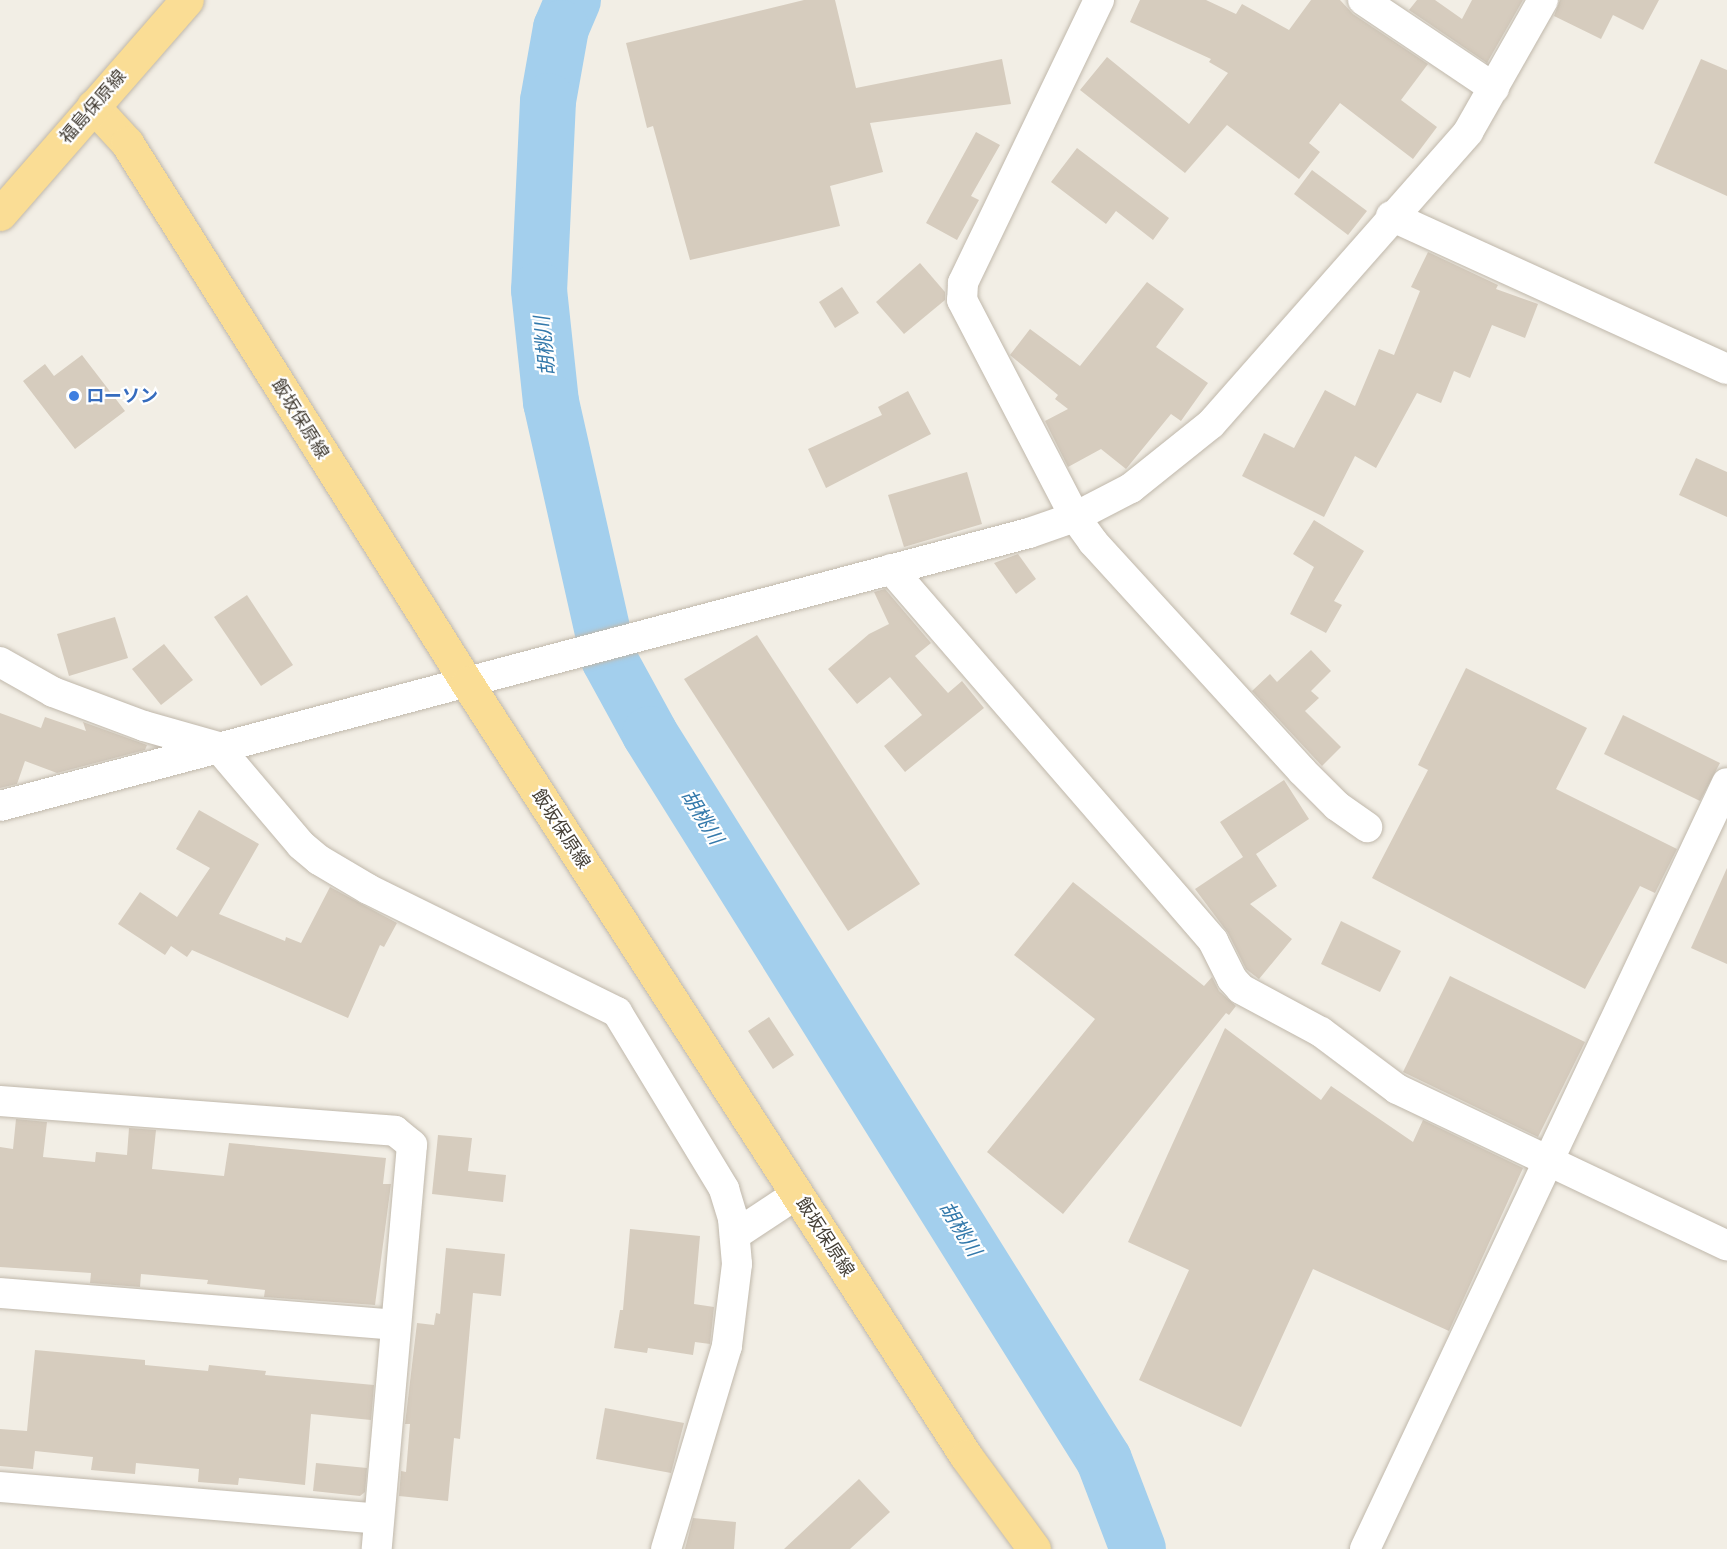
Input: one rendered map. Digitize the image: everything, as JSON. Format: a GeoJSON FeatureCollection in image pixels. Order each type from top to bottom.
{"type":"FeatureCollection","features":[{"type":"Feature","properties":{"kind":"main road","name":"福島保原線"},"geometry":{"type":"LineString","coordinates":[[0,214],[187,0]]}},
{"type":"Feature","properties":{"kind":"main road","name":"飯坂保原線"},"geometry":{"type":"LineString","coordinates":[[93,106],[127,143],[467,683],[966,1456],[1034,1549]]}},
{"type":"Feature","properties":{"kind":"street"},"geometry":{"type":"LineString","coordinates":[[1099,0],[963,283],[962,300],[1075,517],[1093,542],[1302,771],[1337,806],[1367,827]]}},
{"type":"Feature","properties":{"kind":"street"},"geometry":{"type":"LineString","coordinates":[[1363,0],[1494,88]]}},
{"type":"Feature","properties":{"kind":"street"},"geometry":{"type":"LineString","coordinates":[[0,806],[1029,533],[1075,517],[1131,489],[1211,424],[1391,216],[1468,132],[1543,0]]}},
{"type":"Feature","properties":{"kind":"street"},"geometry":{"type":"LineString","coordinates":[[1391,216],[1727,369]]}},
{"type":"Feature","properties":{"kind":"street"},"geometry":{"type":"LineString","coordinates":[[891,569],[1213,940],[1232,979],[1241,989],[1321,1032],[1397,1089],[1727,1246]]}},
{"type":"Feature","properties":{"kind":"street"},"geometry":{"type":"LineString","coordinates":[[0,662],[52,692],[144,726],[218,747],[301,845],[319,860],[368,889],[617,1012],[724,1189],[735,1235],[737,1264],[728,1346],[666,1549]]}},
{"type":"Feature","properties":{"kind":"street"},"geometry":{"type":"LineString","coordinates":[[1365,1549],[1547,1160],[1723,800]]}},
{"type":"Feature","properties":{"kind":"street"},"geometry":{"type":"LineString","coordinates":[[0,1101],[395,1131],[411,1144],[377,1549]]}},
{"type":"Feature","properties":{"kind":"street"},"geometry":{"type":"LineString","coordinates":[[735,1235],[797,1194]]}},
{"type":"Feature","properties":{"kind":"street"},"geometry":{"type":"LineString","coordinates":[[0,1293],[395,1325]]}},
{"type":"Feature","properties":{"kind":"street"},"geometry":{"type":"LineString","coordinates":[[0,1487],[379,1519]]}},
{"type":"Feature","properties":{"kind":"building"},"geometry":{"type":"Polygon","coordinates":[[[804,0],[835,0],[856,88],[1002,59],[1011,104],[870,123],[883,172],[830,186],[840,226],[690,260],[653,126],[647,128],[626,43],[804,0]]]}},
{"type":"Feature","properties":{"kind":"building"},"geometry":{"type":"Polygon","coordinates":[[[1140,0],[1206,0],[1236,14],[1242,4],[1289,30],[1311,0],[1340,0],[1353,14],[1428,64],[1401,100],[1437,127],[1413,159],[1340,103],[1309,143],[1320,152],[1299,179],[1227,125],[1185,173],[1080,90],[1107,57],[1189,124],[1228,73],[1209,62],[1211,59],[1130,22],[1140,0]]]}},
{"type":"Feature","properties":{"kind":"building"},"geometry":{"type":"Polygon","coordinates":[[[1417,0],[1435,0],[1462,19],[1472,0],[1523,0],[1487,63],[1409,10],[1417,0]]]}},
{"type":"Feature","properties":{"kind":"building"},"geometry":{"type":"Polygon","coordinates":[[[1560,0],[1659,0],[1643,30],[1613,15],[1601,39],[1554,16],[1560,0]]]}},
{"type":"Feature","properties":{"kind":"building"},"geometry":{"type":"Polygon","coordinates":[[[1701,59],[1727,70],[1727,196],[1654,163],[1701,59]]]}},
{"type":"Feature","properties":{"kind":"building"},"geometry":{"type":"Polygon","coordinates":[[[976,132],[1000,145],[971,196],[979,200],[957,240],[926,223],[976,132]]]}},
{"type":"Feature","properties":{"kind":"building"},"geometry":{"type":"Polygon","coordinates":[[[1077,148],[1169,218],[1153,240],[1116,211],[1106,224],[1051,182],[1077,148]]]}},
{"type":"Feature","properties":{"kind":"building"},"geometry":{"type":"Polygon","coordinates":[[[1312,170],[1367,211],[1348,235],[1294,194],[1312,170]]]}},
{"type":"Feature","properties":{"kind":"building"},"geometry":{"type":"Polygon","coordinates":[[[1428,252],[1498,285],[1496,289],[1538,304],[1525,338],[1492,325],[1470,378],[1454,371],[1441,403],[1417,393],[1376,468],[1355,456],[1324,517],[1242,476],[1264,433],[1294,448],[1325,390],[1355,406],[1379,349],[1394,355],[1420,291],[1411,287],[1428,252]]]}},
{"type":"Feature","properties":{"kind":"building"},"geometry":{"type":"Polygon","coordinates":[[[920,263],[945,292],[945,300],[904,334],[876,302],[920,263]]]}},
{"type":"Feature","properties":{"kind":"building"},"geometry":{"type":"Polygon","coordinates":[[[1147,282],[1184,309],[1156,347],[1208,383],[1181,421],[1171,414],[1126,469],[1101,449],[1068,467],[1045,421],[1068,409],[1055,399],[1058,395],[1010,355],[1030,329],[1080,366],[1147,282]]]}},
{"type":"Feature","properties":{"kind":"building"},"geometry":{"type":"Polygon","coordinates":[[[842,287],[859,313],[835,328],[819,302],[842,287]]]}},
{"type":"Feature","properties":{"kind":"building","name":"ローソン"},"geometry":{"type":"Polygon","coordinates":[[[82,355],[125,411],[75,449],[23,381],[45,364],[54,376],[82,355]]]}},
{"type":"Feature","properties":{"kind":"building"},"geometry":{"type":"Polygon","coordinates":[[[908,391],[931,434],[826,488],[808,449],[882,415],[878,407],[908,391]]]}},
{"type":"Feature","properties":{"kind":"building"},"geometry":{"type":"Polygon","coordinates":[[[1696,458],[1727,472],[1727,517],[1679,495],[1696,458]]]}},
{"type":"Feature","properties":{"kind":"building"},"geometry":{"type":"Polygon","coordinates":[[[967,472],[982,524],[904,547],[888,495],[967,472]]]}},
{"type":"Feature","properties":{"kind":"building"},"geometry":{"type":"Polygon","coordinates":[[[1314,520],[1364,551],[1334,601],[1342,605],[1326,633],[1290,614],[1314,567],[1293,554],[1314,520]]]}},
{"type":"Feature","properties":{"kind":"building"},"geometry":{"type":"Polygon","coordinates":[[[1018,554],[1036,579],[1016,594],[994,563],[1018,554]]]}},
{"type":"Feature","properties":{"kind":"building"},"geometry":{"type":"Polygon","coordinates":[[[885,589],[931,643],[915,656],[948,693],[962,681],[984,708],[905,772],[884,746],[922,715],[890,677],[857,704],[828,669],[869,634],[889,624],[874,592],[885,589]]]}},
{"type":"Feature","properties":{"kind":"building"},"geometry":{"type":"Polygon","coordinates":[[[247,595],[293,665],[261,686],[214,617],[247,595]]]}},
{"type":"Feature","properties":{"kind":"building"},"geometry":{"type":"Polygon","coordinates":[[[115,617],[128,658],[69,676],[57,634],[115,617]]]}},
{"type":"Feature","properties":{"kind":"building"},"geometry":{"type":"Polygon","coordinates":[[[757,635],[920,884],[848,931],[684,679],[757,635]]]}},
{"type":"Feature","properties":{"kind":"building"},"geometry":{"type":"Polygon","coordinates":[[[164,644],[193,680],[161,705],[132,669],[164,644]]]}},
{"type":"Feature","properties":{"kind":"building"},"geometry":{"type":"Polygon","coordinates":[[[1311,650],[1331,671],[1311,691],[1319,698],[1305,711],[1341,747],[1322,766],[1252,691],[1270,674],[1277,682],[1311,650]]]}},
{"type":"Feature","properties":{"kind":"building"},"geometry":{"type":"Polygon","coordinates":[[[1466,668],[1587,728],[1556,789],[1677,849],[1655,893],[1640,886],[1585,989],[1372,878],[1428,770],[1418,765],[1466,668]]]}},
{"type":"Feature","properties":{"kind":"building"},"geometry":{"type":"Polygon","coordinates":[[[0,713],[41,728],[45,717],[86,731],[83,722],[147,745],[145,750],[57,773],[25,761],[17,784],[0,788],[0,713]]]}},
{"type":"Feature","properties":{"kind":"building"},"geometry":{"type":"Polygon","coordinates":[[[1623,715],[1720,763],[1700,801],[1604,754],[1623,715]]]}},
{"type":"Feature","properties":{"kind":"building"},"geometry":{"type":"Polygon","coordinates":[[[1284,780],[1309,819],[1256,854],[1277,886],[1250,904],[1292,939],[1259,979],[1246,969],[1228,933],[1195,889],[1243,857],[1220,822],[1284,780]]]}},
{"type":"Feature","properties":{"kind":"building"},"geometry":{"type":"Polygon","coordinates":[[[199,810],[259,844],[219,914],[285,941],[286,937],[301,943],[330,887],[397,923],[384,947],[380,945],[348,1018],[192,950],[187,957],[171,946],[165,955],[118,924],[140,892],[177,917],[210,868],[176,849],[199,810]]]}},
{"type":"Feature","properties":{"kind":"building"},"geometry":{"type":"Polygon","coordinates":[[[1727,868],[1727,964],[1691,948],[1727,868]]]}},
{"type":"Feature","properties":{"kind":"building"},"geometry":{"type":"Polygon","coordinates":[[[1073,882],[1204,986],[1212,977],[1219,991],[1236,1006],[1229,1015],[1226,1013],[1063,1214],[987,1152],[1095,1019],[1014,955],[1073,882]]]}},
{"type":"Feature","properties":{"kind":"building"},"geometry":{"type":"Polygon","coordinates":[[[1341,921],[1401,951],[1380,992],[1321,964],[1341,921]]]}},
{"type":"Feature","properties":{"kind":"building"},"geometry":{"type":"Polygon","coordinates":[[[1450,976],[1585,1042],[1538,1137],[1403,1072],[1450,976]]]}},
{"type":"Feature","properties":{"kind":"building"},"geometry":{"type":"Polygon","coordinates":[[[769,1017],[794,1055],[773,1069],[748,1031],[769,1017]]]}},
{"type":"Feature","properties":{"kind":"building"},"geometry":{"type":"Polygon","coordinates":[[[1225,1028],[1321,1100],[1331,1086],[1413,1142],[1423,1120],[1523,1168],[1449,1331],[1313,1269],[1241,1427],[1139,1380],[1189,1270],[1128,1242],[1225,1028]]]}},
{"type":"Feature","properties":{"kind":"building"},"geometry":{"type":"Polygon","coordinates":[[[16,1119],[47,1122],[43,1157],[95,1162],[96,1152],[127,1155],[129,1128],[156,1130],[152,1169],[224,1176],[229,1143],[386,1158],[383,1184],[391,1184],[375,1305],[264,1297],[265,1290],[207,1284],[208,1280],[141,1274],[140,1287],[90,1283],[91,1273],[0,1267],[0,1147],[13,1149],[16,1119]]]}},
{"type":"Feature","properties":{"kind":"building"},"geometry":{"type":"Polygon","coordinates":[[[438,1135],[472,1138],[468,1171],[506,1175],[503,1202],[432,1194],[438,1135]]]}},
{"type":"Feature","properties":{"kind":"building"},"geometry":{"type":"Polygon","coordinates":[[[630,1229],[700,1236],[694,1304],[714,1307],[710,1344],[695,1342],[693,1355],[648,1348],[647,1353],[614,1348],[620,1310],[623,1310],[630,1229]]]}},
{"type":"Feature","properties":{"kind":"building"},"geometry":{"type":"Polygon","coordinates":[[[446,1248],[505,1254],[501,1296],[473,1293],[460,1439],[454,1438],[448,1501],[399,1496],[401,1471],[406,1472],[410,1424],[405,1424],[417,1323],[434,1325],[436,1313],[440,1314],[446,1248]]]}},
{"type":"Feature","properties":{"kind":"building"},"geometry":{"type":"Polygon","coordinates":[[[35,1350],[145,1360],[145,1365],[208,1371],[209,1365],[266,1371],[265,1375],[374,1385],[371,1420],[311,1414],[305,1485],[239,1478],[238,1485],[198,1482],[199,1469],[136,1463],[135,1474],[91,1470],[93,1457],[35,1451],[33,1469],[0,1466],[0,1429],[27,1431],[35,1350]]]}},
{"type":"Feature","properties":{"kind":"building"},"geometry":{"type":"Polygon","coordinates":[[[605,1408],[684,1423],[671,1473],[596,1459],[605,1408]]]}},
{"type":"Feature","properties":{"kind":"building"},"geometry":{"type":"Polygon","coordinates":[[[316,1463],[367,1468],[365,1492],[360,1496],[313,1491],[316,1463]]]}},
{"type":"Feature","properties":{"kind":"building"},"geometry":{"type":"Polygon","coordinates":[[[859,1479],[890,1512],[850,1549],[784,1549],[859,1479]]]}},
{"type":"Feature","properties":{"kind":"building"},"geometry":{"type":"Polygon","coordinates":[[[693,1518],[736,1522],[734,1549],[685,1549],[693,1518]]]}},
{"type":"Feature","properties":{"kind":"waterway","name":"胡桃川"},"geometry":{"type":"LineString","coordinates":[[573,0],[561,28],[548,101],[539,290],[551,402],[609,659],[650,734],[1104,1460],[1138,1549]]}},
{"type":"Feature","properties":{"kind":"place","name":"ローソン"},"geometry":{"type":"Point","coordinates":[74,396]}}]}
